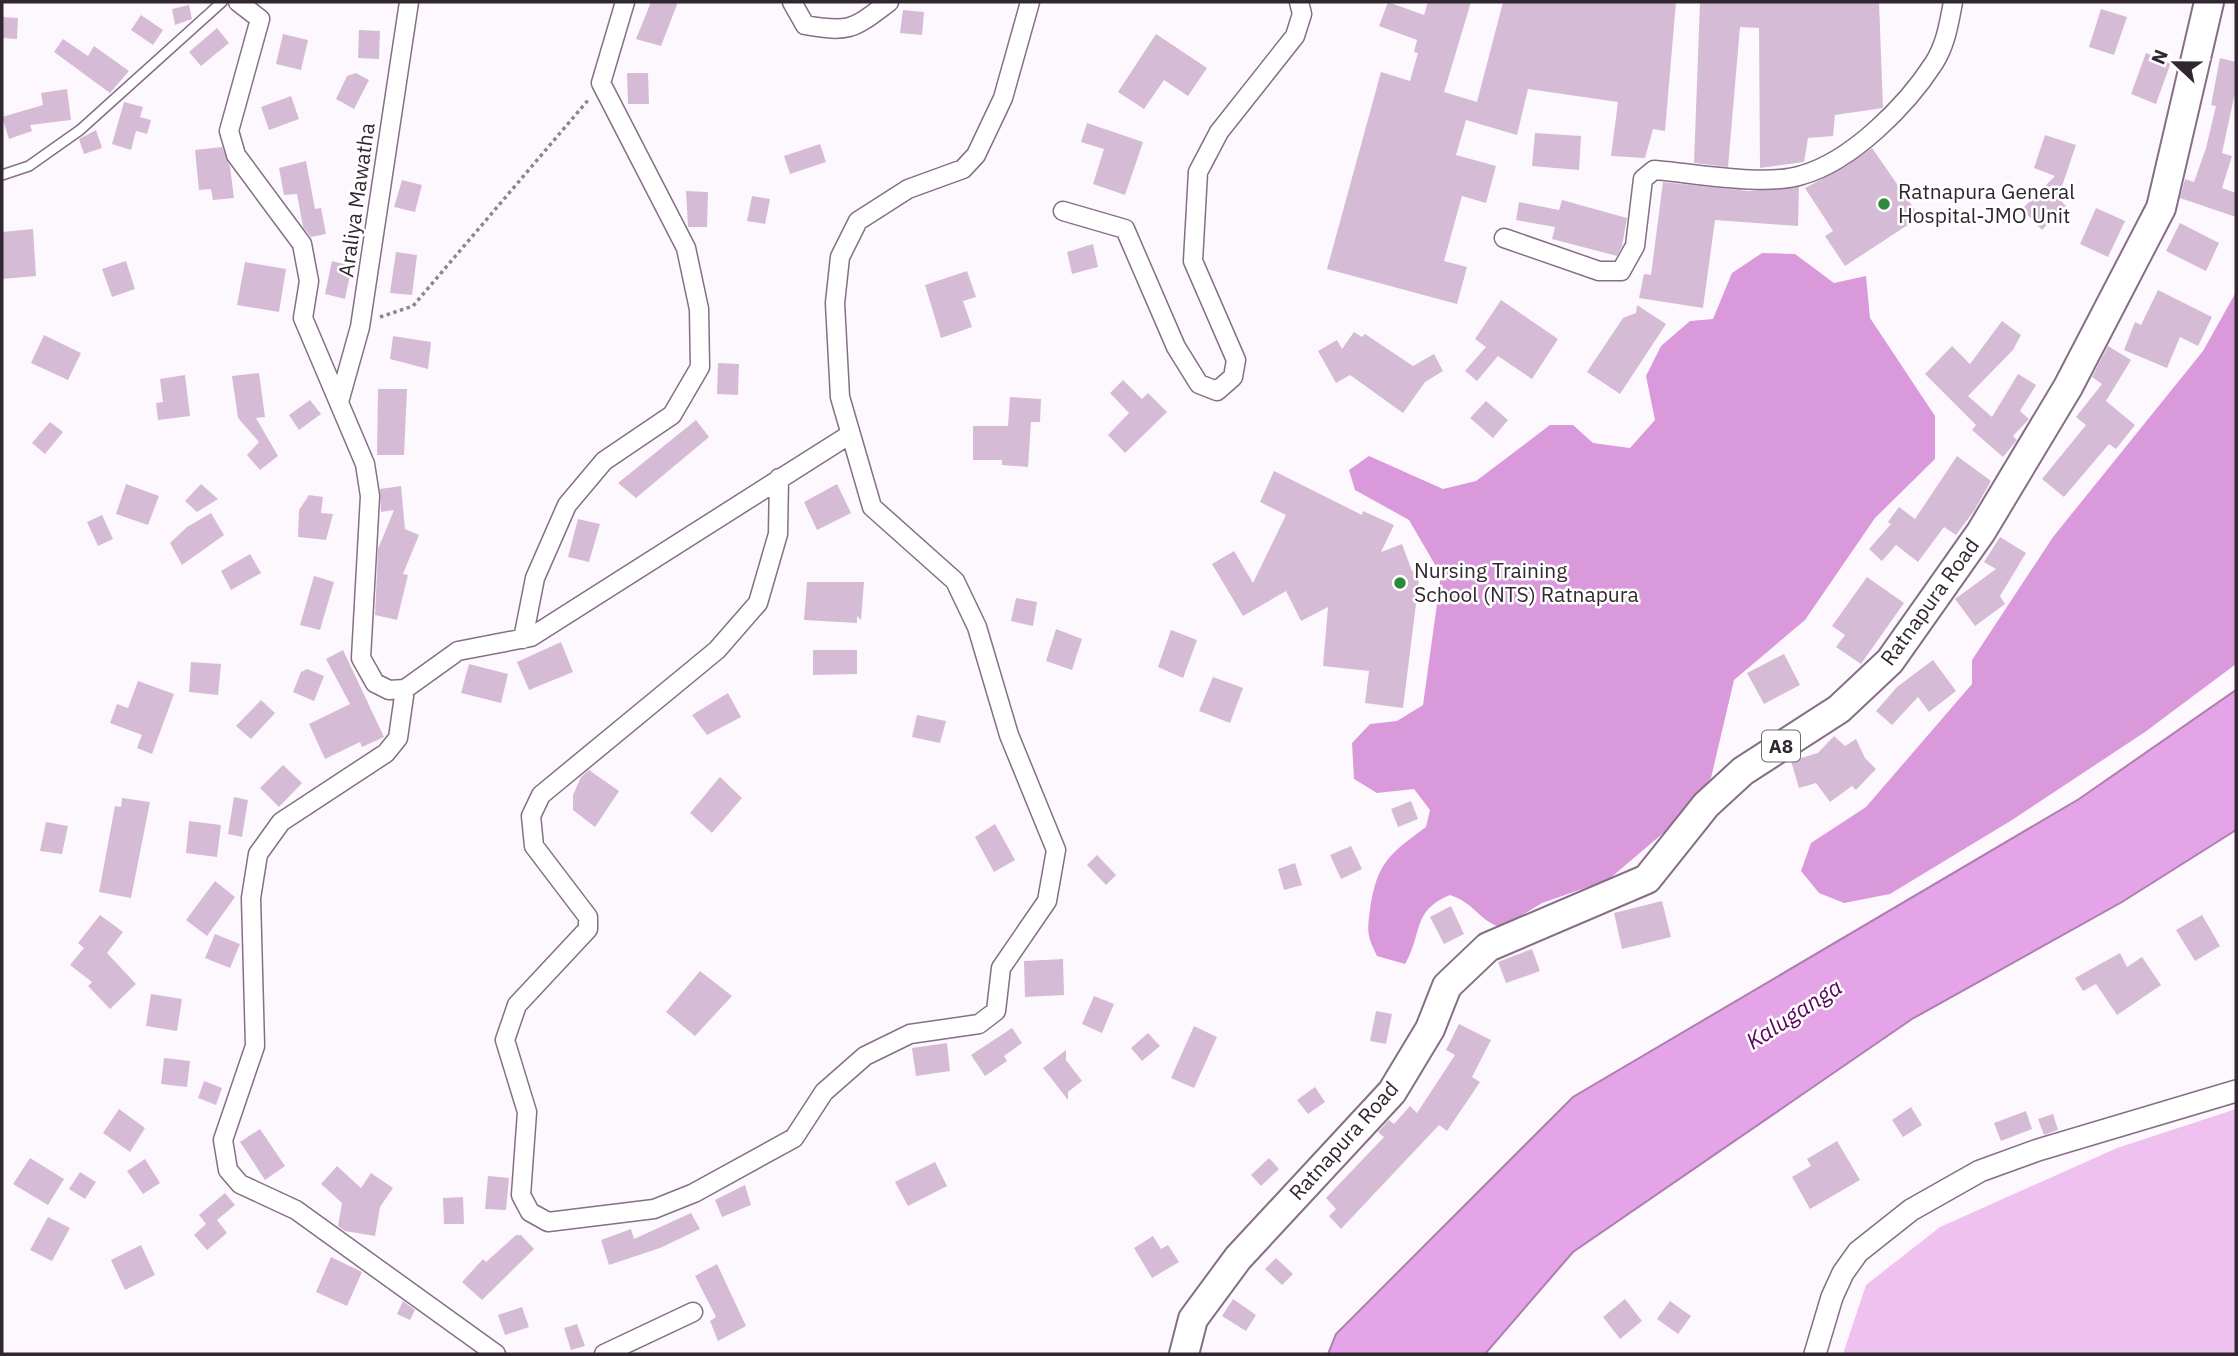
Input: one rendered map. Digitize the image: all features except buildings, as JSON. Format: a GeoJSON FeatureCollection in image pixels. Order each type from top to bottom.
{"type":"FeatureCollection","features":[{"type":"Feature","properties":{"kind":"highway","name":"Ratnapura Road"},"geometry":{"type":"LineString","coordinates":[[1184,1354],[1192,1319],[1238,1258],[1392,1092],[1430,1029],[1447,986],[1488,947],[1647,879],[1715,796],[1744,771],[1839,709],[1890,661],[1981,532],[2055,409],[2161,208],[2209,2]]}},
{"type":"Feature","properties":{"kind":"street"},"geometry":{"type":"LineString","coordinates":[[238,2],[262,11],[229,131],[236,155],[302,244],[309,281],[303,318],[365,464],[370,496],[361,658],[375,683],[389,690],[405,688],[458,651],[523,639],[849,435]]}},
{"type":"Feature","properties":{"kind":"street","name":"Araliya Mawatha"},"geometry":{"type":"LineString","coordinates":[[339,402],[360,327],[409,2]]}},
{"type":"Feature","properties":{"kind":"street"},"geometry":{"type":"LineString","coordinates":[[523,639],[535,579],[567,505],[604,461],[672,415],[701,367],[699,309],[686,248],[601,83],[625,2]]}},
{"type":"Feature","properties":{"kind":"street"},"geometry":{"type":"LineString","coordinates":[[792,2],[805,25],[835,31],[854,28],[889,2]]}},
{"type":"Feature","properties":{"kind":"street"},"geometry":{"type":"LineString","coordinates":[[779,478],[778,534],[758,603],[717,650],[541,795],[531,816],[534,846],[588,916],[588,929],[517,1004],[505,1040],[527,1112],[521,1195],[530,1212],[548,1222],[654,1209],[694,1193],[794,1138],[824,1092],[865,1056],[910,1034],[979,1024],[996,1011],[1001,968],[1047,901],[1056,850],[1009,735],[977,627],[955,581],[872,507],[849,435],[839,384],[835,303],[840,257],[858,222],[908,189],[964,169],[976,155],[1003,98],[1030,2]]}},
{"type":"Feature","properties":{"kind":"street"},"geometry":{"type":"LineString","coordinates":[[1063,211],[1125,229],[1176,346],[1199,384],[1217,391],[1233,377],[1236,360],[1193,261],[1198,173],[1219,132],[1295,36],[1302,14],[1299,2]]}},
{"type":"Feature","properties":{"kind":"street"},"geometry":{"type":"LineString","coordinates":[[1504,238],[1599,271],[1621,271],[1635,246],[1643,178],[1654,170],[1775,180],[1803,175],[1838,158],[1888,120],[1935,61],[1947,33],[1953,2]]}},
{"type":"Feature","properties":{"kind":"street"},"geometry":{"type":"LineString","coordinates":[[405,688],[398,738],[386,753],[281,822],[258,854],[251,898],[255,1046],[223,1140],[228,1170],[240,1184],[296,1210],[496,1354]]}},
{"type":"Feature","properties":{"kind":"street"},"geometry":{"type":"LineString","coordinates":[[1815,1354],[1832,1297],[1843,1273],[1858,1252],[1911,1210],[1980,1171],[2038,1150],[2236,1091]]}},
{"type":"Feature","properties":{"kind":"street"},"geometry":{"type":"LineString","coordinates":[[604,1354],[693,1312]]}},
{"type":"Feature","properties":{"kind":"lane"},"geometry":{"type":"LineString","coordinates":[[2,175],[29,166],[80,130],[222,2]]}},
{"type":"Feature","properties":{"kind":"path"},"geometry":{"type":"LineString","coordinates":[[360,327],[413,306],[576,117],[601,83]]}},
{"type":"Feature","properties":{"kind":"shaded area"},"geometry":{"type":"Polygon","coordinates":[[[1762,253],[1795,254],[1834,283],[1866,276],[1870,318],[1935,416],[1935,459],[1875,518],[1805,620],[1734,680],[1711,778],[1668,829],[1608,880],[1542,903],[1501,928],[1450,895],[1429,908],[1423,916],[1405,964],[1377,956],[1368,929],[1377,881],[1381,870],[1394,853],[1426,827],[1430,810],[1414,789],[1377,793],[1354,779],[1352,743],[1370,724],[1397,721],[1423,705],[1441,575],[1409,520],[1355,490],[1349,470],[1369,456],[1443,489],[1476,481],[1550,425],[1573,425],[1593,443],[1630,448],[1655,420],[1646,376],[1661,346],[1690,321],[1713,319],[1732,273],[1762,253]]]}},
{"type":"Feature","properties":{"kind":"shaded area"},"geometry":{"type":"Polygon","coordinates":[[[2236,292],[2236,664],[2145,732],[2012,820],[1890,894],[1844,903],[1819,893],[1801,871],[1811,843],[1866,807],[1972,684],[1972,660],[2053,537],[2203,351],[2236,292]]]}},
{"type":"Feature","properties":{"kind":"shaded area"},"geometry":{"type":"Polygon","coordinates":[[[2236,1109],[2236,1354],[1843,1354],[1866,1285],[1940,1227],[2117,1148],[2236,1109]]]}},
{"type":"Feature","properties":{"kind":"water","name":"Kaluganga"},"geometry":{"type":"Polygon","coordinates":[[[2236,690],[2236,830],[2122,902],[1912,1019],[1573,1252],[1485,1354],[1328,1354],[1336,1334],[1573,1097],[2079,799],[2236,690]]]}},
{"type":"Feature","properties":{"kind":"place","name":"Ratnapura General Hospital-JMO Unit"},"geometry":{"type":"Point","coordinates":[1884,204]}},
{"type":"Feature","properties":{"kind":"place","name":"Nursing Training School (NTS) Ratnapura"},"geometry":{"type":"Point","coordinates":[1400,583]}}]}
